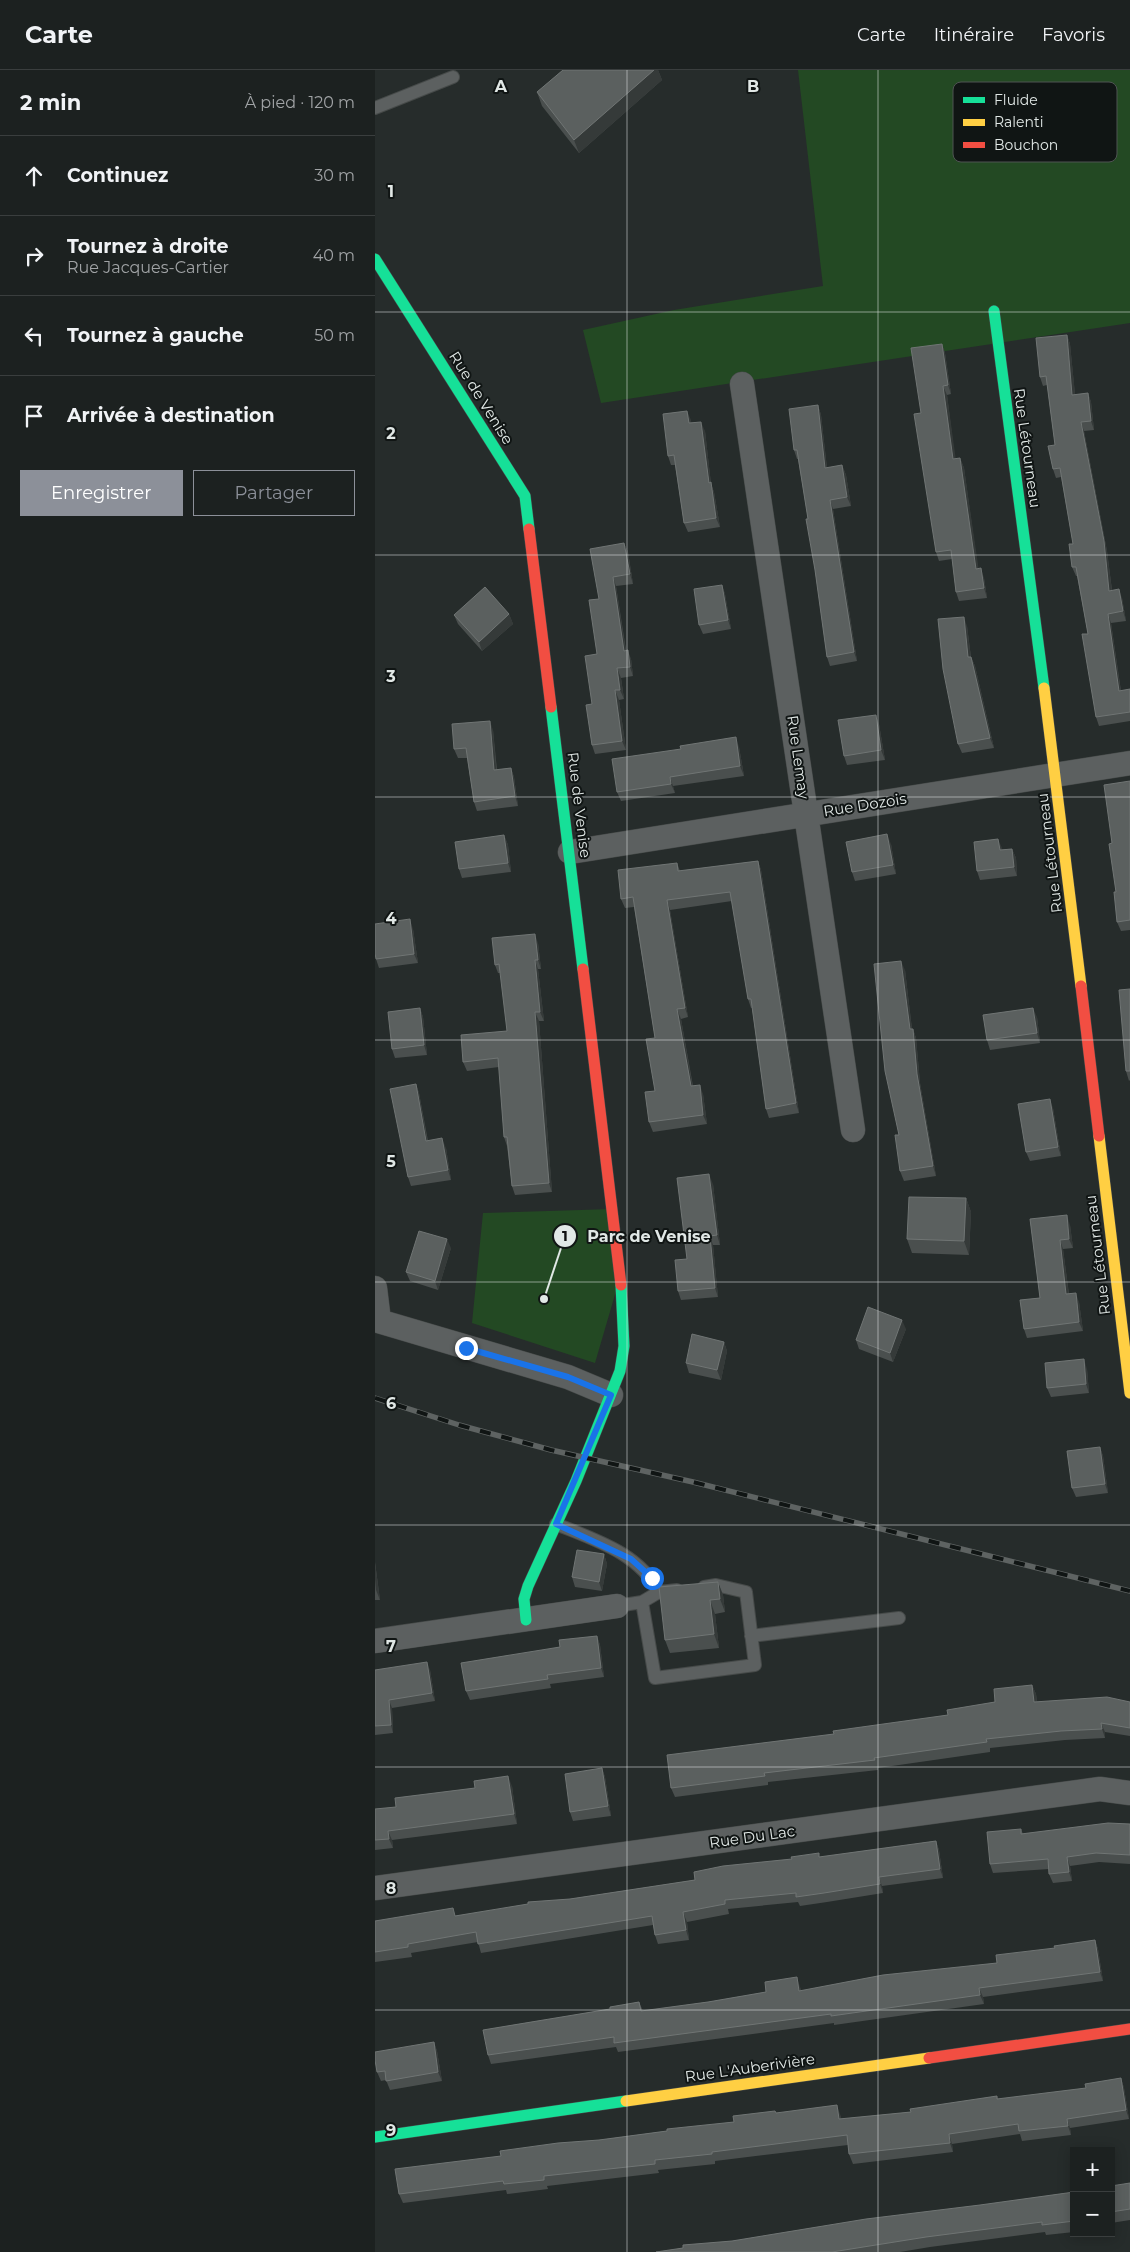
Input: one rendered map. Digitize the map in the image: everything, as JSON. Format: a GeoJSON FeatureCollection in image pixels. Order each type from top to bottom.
{"type":"FeatureCollection","features":[{"type":"Feature","properties":{"kind":"street","name":"Rue de Venise"},"geometry":{"type":"LineString","coordinates":[[375,259],[525,496],[621,1274],[624,1346],[620,1370],[611,1395],[525,1593],[526,1620]]}},
{"type":"Feature","properties":{"kind":"street","name":"Rue Létourneau"},"geometry":{"type":"LineString","coordinates":[[994,311],[1056,775],[1130,1393]]}},
{"type":"Feature","properties":{"kind":"street","name":"Rue Lemay"},"geometry":{"type":"LineString","coordinates":[[742,384],[853,1130]]}},
{"type":"Feature","properties":{"kind":"street","name":"Rue Dozois"},"geometry":{"type":"LineString","coordinates":[[570,852],[1130,763]]}},
{"type":"Feature","properties":{"kind":"street"},"geometry":{"type":"LineString","coordinates":[[375,1288],[377,1321],[568,1377],[611,1395]]}},
{"type":"Feature","properties":{"kind":"street"},"geometry":{"type":"LineString","coordinates":[[375,1640],[617,1606]]}},
{"type":"Feature","properties":{"kind":"street","name":"Rue Du Lac"},"geometry":{"type":"LineString","coordinates":[[375,1888],[1088,1791],[1111,1790],[1130,1793]]}},
{"type":"Feature","properties":{"kind":"street","name":"Rue L'Auberivière"},"geometry":{"type":"LineString","coordinates":[[375,2137],[1130,2029]]}},
{"type":"Feature","properties":{"kind":"lane"},"geometry":{"type":"LineString","coordinates":[[375,108],[453,77]]}},
{"type":"Feature","properties":{"kind":"lane"},"geometry":{"type":"LineString","coordinates":[[556,1524],[631,1559],[652,1578],[659,1592]]}},
{"type":"Feature","properties":{"kind":"lane"},"geometry":{"type":"LineString","coordinates":[[617,1606],[643,1602],[659,1592],[716,1585],[746,1592],[755,1665],[655,1678],[643,1602]]}},
{"type":"Feature","properties":{"kind":"lane"},"geometry":{"type":"LineString","coordinates":[[751,1636],[899,1618]]}},
{"type":"Feature","properties":{"kind":"green space"},"geometry":{"type":"Polygon","coordinates":[[[798,70],[1130,70],[1130,323],[601,403],[583,330],[674,310],[823,286],[798,70]]]}},
{"type":"Feature","properties":{"kind":"green space"},"geometry":{"type":"Polygon","coordinates":[[[613,1209],[621,1274],[595,1363],[472,1323],[483,1213],[613,1209]]]}},
{"type":"Feature","properties":{"kind":"building"},"geometry":{"type":"Polygon","coordinates":[[[563,70],[654,70],[574,140],[537,92],[563,70]]]}},
{"type":"Feature","properties":{"kind":"building"},"geometry":{"type":"Polygon","coordinates":[[[1067,335],[1072,395],[1088,393],[1091,421],[1081,422],[1104,541],[1109,591],[1119,589],[1123,611],[1108,614],[1119,691],[1130,689],[1130,712],[1096,717],[1082,634],[1088,634],[1076,567],[1072,567],[1069,544],[1073,544],[1060,468],[1053,469],[1048,446],[1055,445],[1046,376],[1040,377],[1036,338],[1067,335]]]}},
{"type":"Feature","properties":{"kind":"building"},"geometry":{"type":"Polygon","coordinates":[[[942,344],[948,385],[943,386],[953,459],[960,458],[976,569],[981,568],[984,588],[956,592],[951,550],[936,552],[914,414],[921,413],[911,348],[942,344]]]}},
{"type":"Feature","properties":{"kind":"building"},"geometry":{"type":"Polygon","coordinates":[[[818,405],[825,468],[842,465],[847,497],[830,500],[854,652],[827,657],[806,519],[808,519],[797,450],[794,450],[789,409],[818,405]]]}},
{"type":"Feature","properties":{"kind":"building"},"geometry":{"type":"Polygon","coordinates":[[[687,411],[689,423],[701,422],[709,483],[711,482],[716,518],[684,523],[674,455],[668,456],[663,414],[687,411]]]}},
{"type":"Feature","properties":{"kind":"building"},"geometry":{"type":"Polygon","coordinates":[[[624,543],[630,574],[613,577],[624,651],[628,650],[630,667],[617,668],[620,690],[615,690],[622,741],[592,745],[586,705],[592,704],[585,656],[597,654],[589,600],[599,599],[590,549],[624,543]]]}},
{"type":"Feature","properties":{"kind":"building"},"geometry":{"type":"Polygon","coordinates":[[[722,585],[728,620],[699,625],[694,589],[722,585]]]}},
{"type":"Feature","properties":{"kind":"building"},"geometry":{"type":"Polygon","coordinates":[[[485,587],[509,614],[479,642],[454,615],[485,587]]]}},
{"type":"Feature","properties":{"kind":"building"},"geometry":{"type":"Polygon","coordinates":[[[964,617],[968,657],[971,657],[990,738],[958,744],[943,669],[938,619],[964,617]]]}},
{"type":"Feature","properties":{"kind":"building"},"geometry":{"type":"Polygon","coordinates":[[[876,715],[881,750],[844,756],[838,720],[876,715]]]}},
{"type":"Feature","properties":{"kind":"building"},"geometry":{"type":"Polygon","coordinates":[[[490,721],[494,770],[511,768],[515,796],[474,802],[466,748],[454,749],[452,724],[490,721]]]}},
{"type":"Feature","properties":{"kind":"building"},"geometry":{"type":"Polygon","coordinates":[[[736,737],[740,766],[670,777],[671,784],[617,792],[612,759],[681,749],[680,746],[736,737]]]}},
{"type":"Feature","properties":{"kind":"building"},"geometry":{"type":"Polygon","coordinates":[[[1130,781],[1130,920],[1117,922],[1114,892],[1116,892],[1109,844],[1112,843],[1104,785],[1130,781]]]}},
{"type":"Feature","properties":{"kind":"building"},"geometry":{"type":"Polygon","coordinates":[[[887,834],[893,865],[852,872],[846,842],[887,834]]]}},
{"type":"Feature","properties":{"kind":"building"},"geometry":{"type":"Polygon","coordinates":[[[504,835],[508,863],[459,869],[455,842],[504,835]]]}},
{"type":"Feature","properties":{"kind":"building"},"geometry":{"type":"Polygon","coordinates":[[[998,839],[1000,850],[1012,849],[1014,867],[977,871],[974,842],[998,839]]]}},
{"type":"Feature","properties":{"kind":"building"},"geometry":{"type":"Polygon","coordinates":[[[758,861],[796,1103],[766,1109],[751,999],[748,999],[730,892],[667,900],[685,1008],[677,1009],[691,1086],[700,1085],[703,1115],[649,1122],[645,1092],[655,1091],[646,1039],[655,1038],[633,897],[621,899],[618,870],[677,863],[678,871],[758,861]]]}},
{"type":"Feature","properties":{"kind":"building"},"geometry":{"type":"Polygon","coordinates":[[[410,919],[414,954],[376,959],[375,924],[410,919]]]}},
{"type":"Feature","properties":{"kind":"building"},"geometry":{"type":"Polygon","coordinates":[[[535,934],[538,960],[535,960],[540,1012],[535,1012],[549,1183],[512,1186],[507,1137],[504,1137],[498,1058],[463,1062],[461,1035],[507,1031],[499,964],[495,965],[492,938],[535,934]]]}},
{"type":"Feature","properties":{"kind":"building"},"geometry":{"type":"Polygon","coordinates":[[[901,961],[910,1029],[913,1029],[917,1074],[933,1166],[900,1171],[895,1135],[899,1135],[885,1071],[874,964],[901,961]]]}},
{"type":"Feature","properties":{"kind":"building"},"geometry":{"type":"Polygon","coordinates":[[[1130,989],[1130,1071],[1126,1071],[1119,990],[1130,989]]]}},
{"type":"Feature","properties":{"kind":"building"},"geometry":{"type":"Polygon","coordinates":[[[420,1008],[424,1045],[392,1049],[388,1012],[420,1008]]]}},
{"type":"Feature","properties":{"kind":"building"},"geometry":{"type":"Polygon","coordinates":[[[1033,1008],[1037,1033],[987,1040],[983,1015],[1033,1008]]]}},
{"type":"Feature","properties":{"kind":"building"},"geometry":{"type":"Polygon","coordinates":[[[416,1084],[426,1141],[442,1138],[448,1170],[408,1177],[390,1089],[416,1084]]]}},
{"type":"Feature","properties":{"kind":"building"},"geometry":{"type":"Polygon","coordinates":[[[1050,1099],[1058,1147],[1026,1152],[1018,1104],[1050,1099]]]}},
{"type":"Feature","properties":{"kind":"building"},"geometry":{"type":"Polygon","coordinates":[[[709,1174],[717,1235],[710,1236],[715,1288],[678,1291],[675,1260],[687,1259],[677,1178],[709,1174]]]}},
{"type":"Feature","properties":{"kind":"building"},"geometry":{"type":"Polygon","coordinates":[[[909,1197],[966,1198],[964,1241],[907,1239],[909,1197]]]}},
{"type":"Feature","properties":{"kind":"building"},"geometry":{"type":"Polygon","coordinates":[[[1067,1215],[1069,1239],[1060,1240],[1066,1294],[1076,1293],[1079,1322],[1024,1329],[1020,1300],[1040,1298],[1030,1219],[1067,1215]]]}},
{"type":"Feature","properties":{"kind":"building"},"geometry":{"type":"Polygon","coordinates":[[[419,1231],[447,1239],[435,1281],[406,1272],[419,1231]]]}},
{"type":"Feature","properties":{"kind":"building"},"geometry":{"type":"Polygon","coordinates":[[[868,1307],[902,1320],[890,1353],[856,1340],[868,1307]]]}},
{"type":"Feature","properties":{"kind":"building"},"geometry":{"type":"Polygon","coordinates":[[[692,1334],[724,1342],[717,1370],[686,1363],[692,1334]]]}},
{"type":"Feature","properties":{"kind":"building"},"geometry":{"type":"Polygon","coordinates":[[[1084,1359],[1086,1384],[1047,1388],[1045,1363],[1084,1359]]]}},
{"type":"Feature","properties":{"kind":"building"},"geometry":{"type":"Polygon","coordinates":[[[1100,1447],[1105,1484],[1072,1488],[1067,1451],[1100,1447]]]}},
{"type":"Feature","properties":{"kind":"building"},"geometry":{"type":"Polygon","coordinates":[[[577,1550],[604,1554],[599,1582],[572,1577],[577,1550]]]}},
{"type":"Feature","properties":{"kind":"building"},"geometry":{"type":"Polygon","coordinates":[[[718,1582],[720,1599],[710,1600],[714,1634],[665,1640],[659,1587],[718,1582]]]}},
{"type":"Feature","properties":{"kind":"building"},"geometry":{"type":"Polygon","coordinates":[[[597,1636],[601,1668],[547,1675],[548,1679],[466,1691],[461,1663],[560,1647],[559,1640],[597,1636]]]}},
{"type":"Feature","properties":{"kind":"building"},"geometry":{"type":"Polygon","coordinates":[[[427,1662],[432,1693],[389,1700],[391,1725],[375,1726],[375,1670],[427,1662]]]}},
{"type":"Feature","properties":{"kind":"building"},"geometry":{"type":"Polygon","coordinates":[[[1032,1685],[1034,1702],[1107,1697],[1130,1702],[1130,1728],[1101,1723],[1102,1729],[1061,1731],[986,1739],[987,1742],[874,1758],[875,1760],[764,1773],[765,1776],[671,1788],[667,1755],[834,1734],[833,1731],[948,1715],[947,1710],[995,1702],[994,1689],[1032,1685]]]}},
{"type":"Feature","properties":{"kind":"building"},"geometry":{"type":"Polygon","coordinates":[[[602,1768],[608,1806],[570,1812],[565,1774],[602,1768]]]}},
{"type":"Feature","properties":{"kind":"building"},"geometry":{"type":"Polygon","coordinates":[[[508,1776],[514,1814],[388,1831],[389,1839],[375,1840],[375,1809],[396,1807],[395,1798],[475,1788],[474,1781],[508,1776]]]}},
{"type":"Feature","properties":{"kind":"building"},"geometry":{"type":"Polygon","coordinates":[[[1108,1823],[1130,1824],[1130,1855],[1096,1853],[1067,1857],[1069,1872],[1049,1874],[1048,1859],[990,1864],[987,1832],[1021,1829],[1021,1834],[1108,1823]]]}},
{"type":"Feature","properties":{"kind":"building"},"geometry":{"type":"Polygon","coordinates":[[[936,1841],[940,1869],[879,1877],[880,1884],[824,1893],[796,1897],[796,1893],[725,1900],[725,1904],[683,1912],[686,1930],[655,1935],[652,1916],[478,1944],[476,1932],[408,1944],[408,1947],[375,1952],[375,1921],[453,1908],[455,1916],[528,1904],[528,1902],[570,1899],[695,1880],[694,1872],[723,1866],[792,1859],[791,1857],[819,1853],[819,1857],[936,1841]]]}},
{"type":"Feature","properties":{"kind":"building"},"geometry":{"type":"Polygon","coordinates":[[[1095,1940],[1100,1972],[979,1988],[980,1995],[614,2043],[614,2037],[488,2055],[483,2030],[610,2009],[610,2007],[639,2002],[641,2011],[708,2002],[766,1992],[765,1982],[797,1977],[799,1991],[883,1975],[997,1963],[996,1955],[1055,1948],[1054,1946],[1095,1940]]]}},
{"type":"Feature","properties":{"kind":"building"},"geometry":{"type":"Polygon","coordinates":[[[434,2042],[438,2072],[386,2081],[385,2071],[377,2072],[375,2052],[434,2042]]]}},
{"type":"Feature","properties":{"kind":"building"},"geometry":{"type":"Polygon","coordinates":[[[1121,2078],[1126,2110],[1067,2119],[1068,2126],[1019,2131],[1018,2124],[949,2134],[950,2143],[849,2154],[847,2135],[655,2160],[655,2164],[544,2176],[544,2180],[504,2184],[503,2181],[399,2194],[395,2169],[501,2156],[500,2151],[734,2122],[733,2116],[775,2111],[776,2113],[837,2105],[839,2119],[911,2112],[910,2109],[997,2096],[997,2099],[1086,2088],[1085,2084],[1121,2078]]]}},
{"type":"Feature","properties":{"kind":"building"},"geometry":{"type":"Polygon","coordinates":[[[1130,2183],[1130,2209],[1115,2211],[1115,2185],[1130,2183]]]}},
{"type":"Feature","properties":{"kind":"building"},"geometry":{"type":"Polygon","coordinates":[[[1070,2193],[1070,2222],[1042,2225],[1042,2222],[926,2237],[832,2252],[656,2252],[683,2248],[683,2245],[732,2241],[866,2219],[1070,2193]]]}},
{"type":"Feature","properties":{"kind":"railway"},"geometry":{"type":"LineString","coordinates":[[375,1398],[459,1425],[551,1450],[693,1482],[1130,1591]]}},
{"type":"Feature","properties":{"kind":"traffic: fast"},"geometry":{"type":"LineString","coordinates":[[375,259],[525,496],[529,529]]}},
{"type":"Feature","properties":{"kind":"traffic: fast"},"geometry":{"type":"LineString","coordinates":[[994,311],[1044,688]]}},
{"type":"Feature","properties":{"kind":"traffic: fast"},"geometry":{"type":"LineString","coordinates":[[551,707],[583,969]]}},
{"type":"Feature","properties":{"kind":"traffic: fast"},"geometry":{"type":"LineString","coordinates":[[526,1620],[524,1599],[528,1586],[576,1481],[620,1371],[624,1346],[621,1285]]}},
{"type":"Feature","properties":{"kind":"traffic: fast"},"geometry":{"type":"LineString","coordinates":[[375,2137],[626,2101]]}},
{"type":"Feature","properties":{"kind":"traffic: slow"},"geometry":{"type":"LineString","coordinates":[[1044,688],[1081,986]]}},
{"type":"Feature","properties":{"kind":"traffic: slow"},"geometry":{"type":"LineString","coordinates":[[1099,1136],[1130,1393]]}},
{"type":"Feature","properties":{"kind":"traffic: slow"},"geometry":{"type":"LineString","coordinates":[[626,2101],[929,2058]]}},
{"type":"Feature","properties":{"kind":"traffic: jam"},"geometry":{"type":"LineString","coordinates":[[529,529],[551,707]]}},
{"type":"Feature","properties":{"kind":"traffic: jam"},"geometry":{"type":"LineString","coordinates":[[583,969],[621,1285]]}},
{"type":"Feature","properties":{"kind":"traffic: jam"},"geometry":{"type":"LineString","coordinates":[[1081,986],[1099,1136]]}},
{"type":"Feature","properties":{"kind":"traffic: jam"},"geometry":{"type":"LineString","coordinates":[[929,2058],[1130,2029]]}},
{"type":"Feature","properties":{"kind":"place","name":"Parc de Venise"},"geometry":{"type":"Point","coordinates":[544,1299]}},
{"type":"Feature","properties":{"kind":"route"},"geometry":{"type":"LineString","coordinates":[[466,1348],[568,1377],[611,1395],[576,1481],[556,1524],[609,1547],[631,1559],[652,1578]]}}]}
